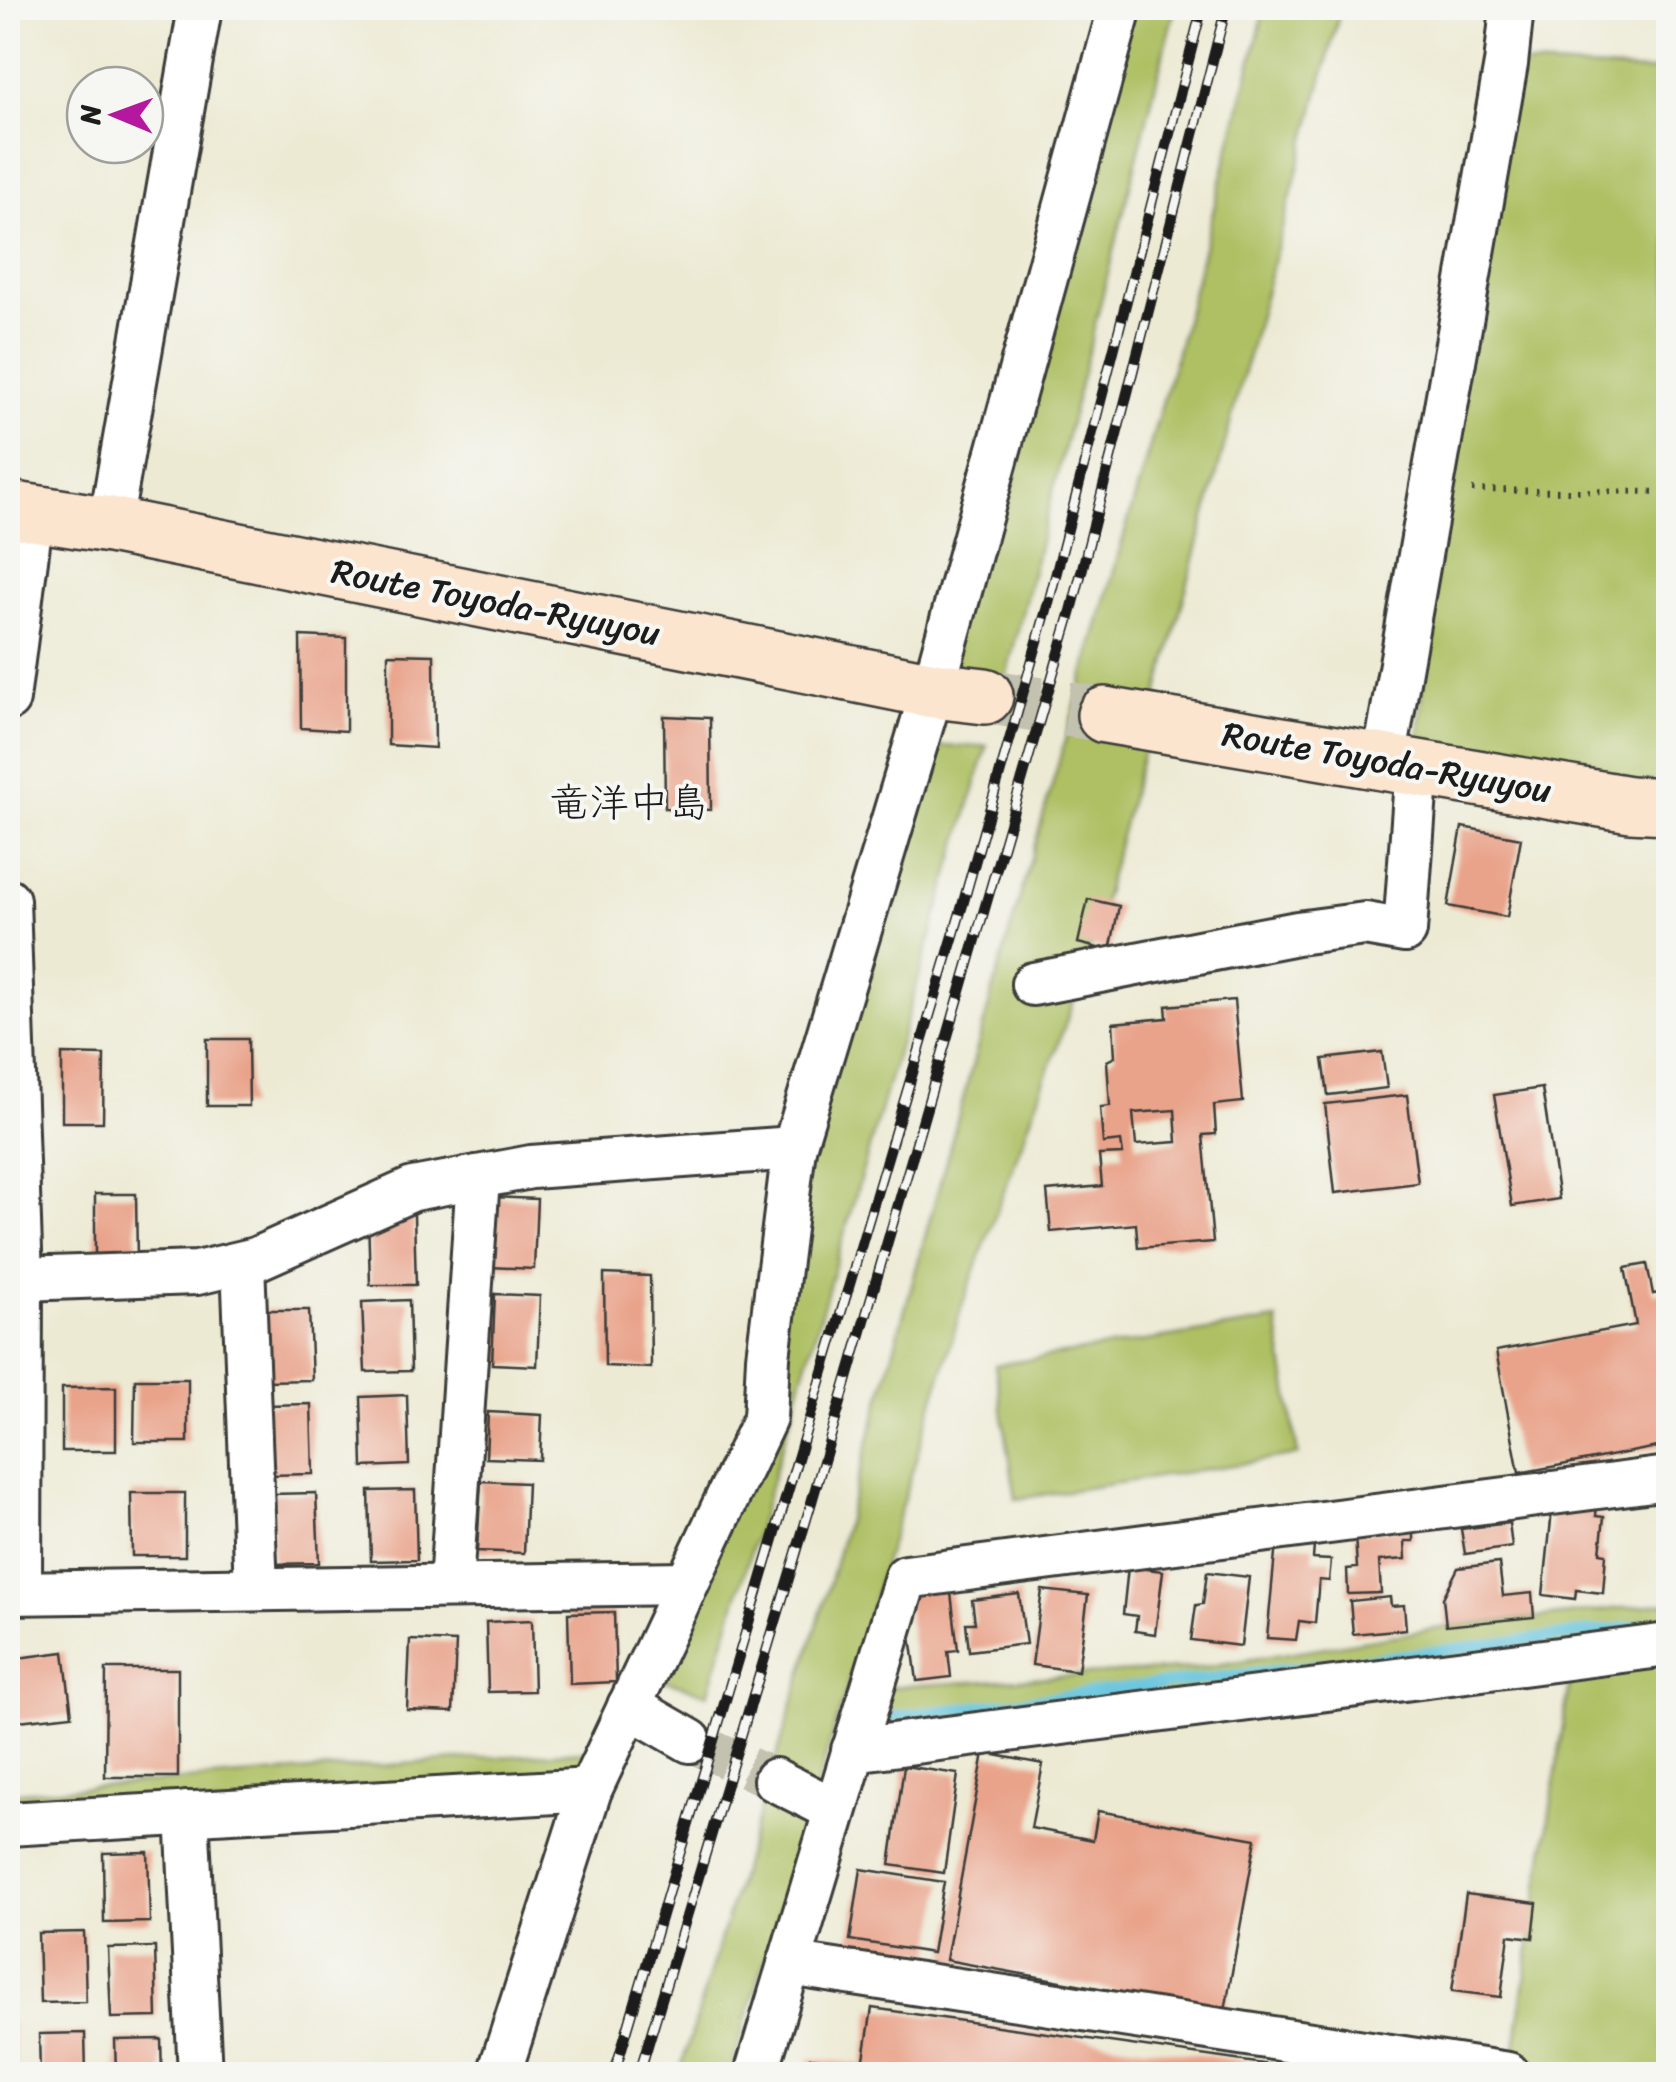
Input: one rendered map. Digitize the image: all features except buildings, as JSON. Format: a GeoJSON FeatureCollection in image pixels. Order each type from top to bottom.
{"type":"FeatureCollection","features":[{"type":"Feature","properties":{"kind":"main road","name":"Route Toyoda-Ryuyou"},"geometry":{"type":"LineString","coordinates":[[20,511],[110,525],[959,693]]}},
{"type":"Feature","properties":{"kind":"main road","name":"Route Toyoda-Ryuyou"},"geometry":{"type":"LineString","coordinates":[[1105,715],[1630,804],[1668,806]]}},
{"type":"Feature","properties":{"kind":"street"},"geometry":{"type":"LineString","coordinates":[[110,525],[200,8]]}},
{"type":"Feature","properties":{"kind":"street"},"geometry":{"type":"LineString","coordinates":[[499,2074],[590,1790],[764,1418],[794,1148],[959,693],[1120,8]]}},
{"type":"Feature","properties":{"kind":"street"},"geometry":{"type":"LineString","coordinates":[[1033,984],[1297,932],[1364,924],[1405,931],[1400,764],[1430,489],[1506,64],[1512,8]]}},
{"type":"Feature","properties":{"kind":"street"},"geometry":{"type":"LineString","coordinates":[[8,698],[20,511]]}},
{"type":"Feature","properties":{"kind":"street"},"geometry":{"type":"LineString","coordinates":[[8,900],[21,1279],[14,1592],[686,1583]]}},
{"type":"Feature","properties":{"kind":"street"},"geometry":{"type":"LineString","coordinates":[[21,1279],[197,1273],[243,1262],[412,1189],[531,1167],[794,1148]]}},
{"type":"Feature","properties":{"kind":"street"},"geometry":{"type":"LineString","coordinates":[[451,1585],[478,1177]]}},
{"type":"Feature","properties":{"kind":"street"},"geometry":{"type":"LineString","coordinates":[[243,1262],[256,1588]]}},
{"type":"Feature","properties":{"kind":"street"},"geometry":{"type":"LineString","coordinates":[[756,2074],[906,1576],[1668,1478]]}},
{"type":"Feature","properties":{"kind":"street"},"geometry":{"type":"LineString","coordinates":[[853,1750],[1668,1645]]}},
{"type":"Feature","properties":{"kind":"street"},"geometry":{"type":"LineString","coordinates":[[629,1706],[690,1741]]}},
{"type":"Feature","properties":{"kind":"street"},"geometry":{"type":"LineString","coordinates":[[774,1780],[835,1810]]}},
{"type":"Feature","properties":{"kind":"street"},"geometry":{"type":"LineString","coordinates":[[8,1824],[590,1790]]}},
{"type":"Feature","properties":{"kind":"street"},"geometry":{"type":"LineString","coordinates":[[188,1813],[200,2074]]}},
{"type":"Feature","properties":{"kind":"street"},"geometry":{"type":"LineString","coordinates":[[789,1964],[1508,2074]]}},
{"type":"Feature","properties":{"kind":"path"},"geometry":{"type":"LineString","coordinates":[[1430,489],[1668,492]]}},
{"type":"Feature","properties":{"kind":"green space"},"geometry":{"type":"Polygon","coordinates":[[[1123,8],[1175,8],[1004,685],[938,671],[1123,8]]]}},
{"type":"Feature","properties":{"kind":"green space"},"geometry":{"type":"Polygon","coordinates":[[[1265,8],[1341,8],[1083,976],[963,1303],[730,2074],[679,2074],[825,1599],[997,976],[1180,341],[1265,8]]]}},
{"type":"Feature","properties":{"kind":"green space"},"geometry":{"type":"Polygon","coordinates":[[[1506,64],[1668,72],[1668,803],[1417,766],[1442,420],[1506,64]]]}},
{"type":"Feature","properties":{"kind":"green space"},"geometry":{"type":"Polygon","coordinates":[[[987,746],[708,1694],[644,1674],[762,1423],[794,1148],[915,747],[987,746]]]}},
{"type":"Feature","properties":{"kind":"green space"},"geometry":{"type":"Polygon","coordinates":[[[1277,1320],[1298,1455],[1016,1499],[995,1365],[1277,1320]]]}},
{"type":"Feature","properties":{"kind":"green space"},"geometry":{"type":"Polygon","coordinates":[[[1668,1603],[1668,1648],[874,1739],[888,1687],[1198,1668],[1435,1629],[1668,1603]]]}},
{"type":"Feature","properties":{"kind":"green space"},"geometry":{"type":"Polygon","coordinates":[[[1668,1657],[1668,2074],[1511,2074],[1570,1678],[1668,1657]]]}},
{"type":"Feature","properties":{"kind":"green space"},"geometry":{"type":"Polygon","coordinates":[[[596,1750],[580,1790],[8,1815],[8,1793],[596,1750]]]}},
{"type":"Feature","properties":{"kind":"waterway"},"geometry":{"type":"LineString","coordinates":[[871,1725],[885,1718],[1668,1623]]}},
{"type":"Feature","properties":{"kind":"tunnel"},"geometry":{"type":"LineString","coordinates":[[985,696],[1105,715]]}},
{"type":"Feature","properties":{"kind":"tunnel"},"geometry":{"type":"LineString","coordinates":[[690,1741],[775,1780]]}},
{"type":"Feature","properties":{"kind":"railway"},"geometry":{"type":"LineString","coordinates":[[614,2074],[962,907],[1049,601],[1202,8]]}},
{"type":"Feature","properties":{"kind":"railway"},"geometry":{"type":"LineString","coordinates":[[639,2074],[811,1504],[1072,609],[1226,8]]}},
{"type":"Feature","properties":{"kind":"district","name":"竜洋中島"},"geometry":{"type":"Point","coordinates":[629,802]}}]}
